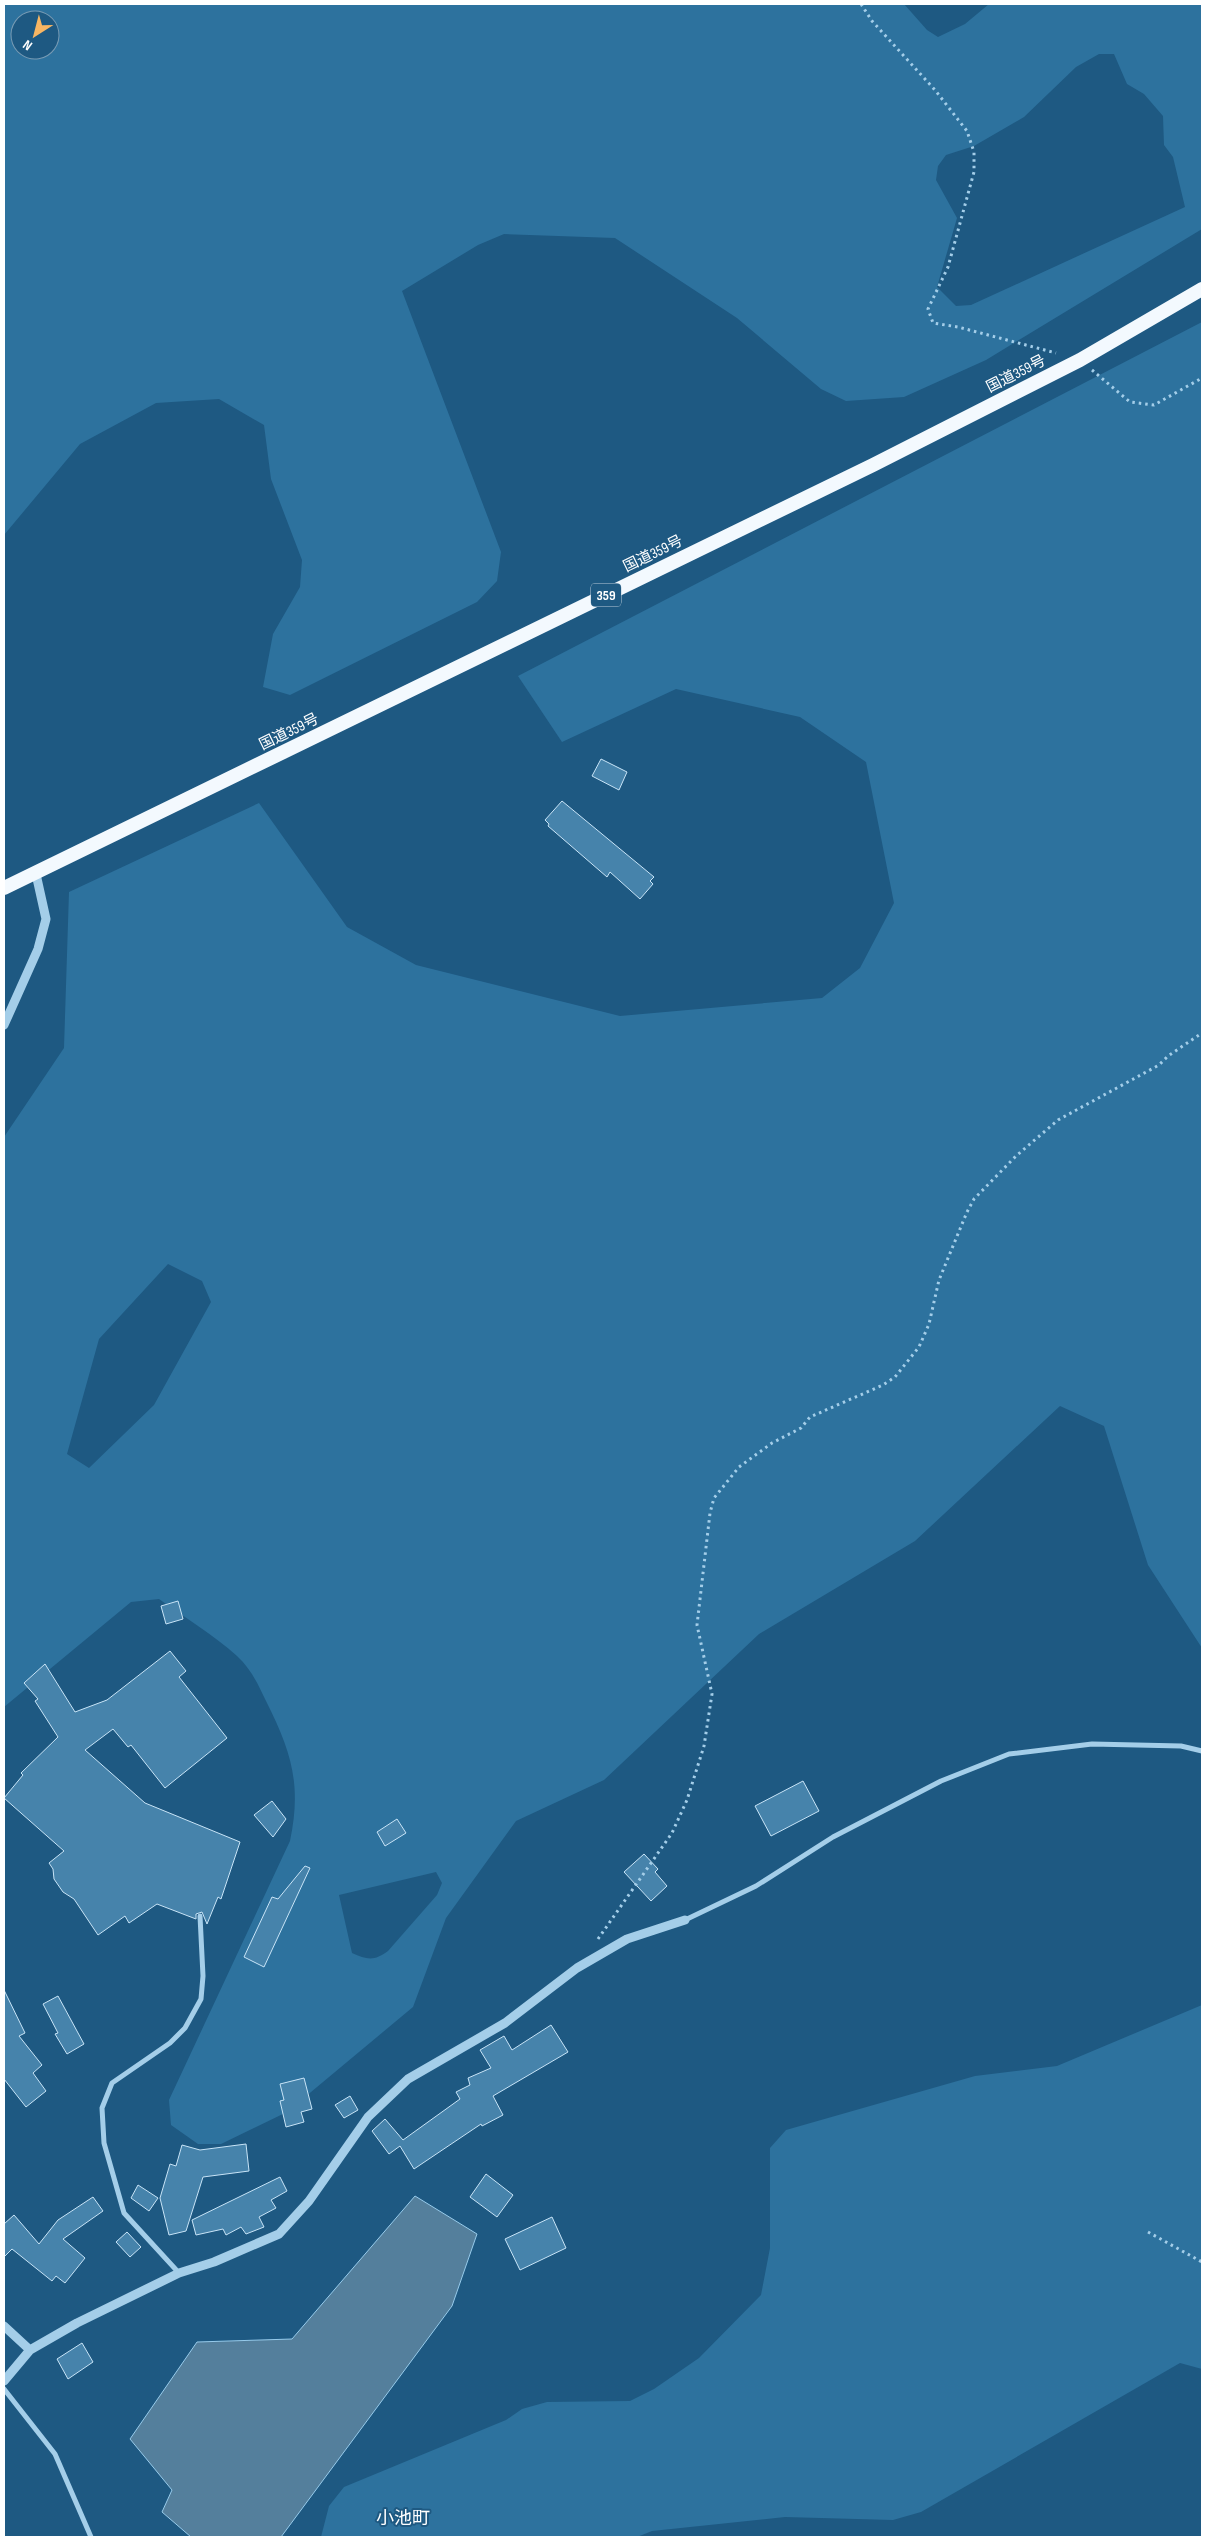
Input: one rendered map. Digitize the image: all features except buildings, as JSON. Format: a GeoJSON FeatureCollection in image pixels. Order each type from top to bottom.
{"type":"FeatureCollection","features":[{"type":"Feature","properties":{"kind":"highway","name":"国道359号"},"geometry":{"type":"LineString","coordinates":[[4,888],[865,469],[1080,360],[1202,289]]}},
{"type":"Feature","properties":{"kind":"street"},"geometry":{"type":"LineString","coordinates":[[4,1025],[38,949],[46,920],[36,874]]}},
{"type":"Feature","properties":{"kind":"street"},"geometry":{"type":"LineString","coordinates":[[4,2381],[30,2350],[130,2296],[178,2273],[214,2262],[280,2234],[309,2201],[368,2117],[408,2079],[505,2023],[577,1968],[627,1939],[685,1920],[756,1886],[833,1838],[941,1781],[1009,1754],[1092,1744],[1181,1746],[1202,1751]]}},
{"type":"Feature","properties":{"kind":"street"},"geometry":{"type":"LineString","coordinates":[[178,2273],[124,2213],[104,2143],[102,2108],[112,2083],[170,2043],[185,2028],[201,1999],[203,1976],[200,1916]]}},
{"type":"Feature","properties":{"kind":"street"},"geometry":{"type":"LineString","coordinates":[[4,2326],[30,2350]]}},
{"type":"Feature","properties":{"kind":"street"},"geometry":{"type":"LineString","coordinates":[[4,2389],[55,2454],[91,2537]]}},
{"type":"Feature","properties":{"kind":"path"},"geometry":{"type":"LineString","coordinates":[[861,4],[872,21],[934,90],[967,131],[974,152],[974,172],[948,267],[928,309],[933,323],[958,327],[1080,360],[1130,402],[1154,405],[1202,378]]}},
{"type":"Feature","properties":{"kind":"path"},"geometry":{"type":"LineString","coordinates":[[594,1944],[672,1833],[687,1800],[704,1746],[712,1694],[697,1625],[710,1513],[714,1498],[739,1467],[772,1443],[801,1428],[810,1417],[882,1385],[895,1377],[919,1348],[929,1324],[939,1280],[974,1199],[1016,1156],[1058,1120],[1159,1065],[1168,1056],[1202,1033]]}},
{"type":"Feature","properties":{"kind":"path"},"geometry":{"type":"LineString","coordinates":[[1148,2232],[1202,2262]]}},
{"type":"Feature","properties":{"kind":"shaded area"},"geometry":{"type":"Polygon","coordinates":[[[4,4],[904,4],[927,30],[938,37],[965,24],[989,4],[1202,4],[1202,229],[986,360],[904,397],[846,401],[821,389],[737,318],[615,238],[504,234],[478,245],[402,291],[501,552],[497,581],[477,602],[290,695],[263,687],[273,634],[300,587],[302,560],[271,479],[264,425],[219,399],[156,403],[80,444],[4,535],[4,4]],[[1099,54],[1076,67],[1024,117],[974,146],[946,155],[938,166],[936,180],[957,218],[937,287],[956,306],[971,305],[1185,207],[1173,157],[1164,145],[1163,116],[1144,94],[1127,84],[1114,54],[1099,54]]]}},
{"type":"Feature","properties":{"kind":"shaded area"},"geometry":{"type":"Polygon","coordinates":[[[1202,322],[1202,1648],[1148,1565],[1104,1426],[1060,1406],[915,1541],[759,1634],[604,1780],[516,1821],[446,1918],[413,2007],[287,2112],[221,2144],[198,2144],[171,2125],[169,2100],[290,1841],[295,1802],[292,1768],[275,1719],[257,1683],[242,1661],[219,1641],[159,1599],[131,1602],[4,1707],[4,1137],[64,1048],[69,892],[259,803],[347,927],[416,965],[620,1016],[822,998],[860,968],[894,903],[866,762],[800,717],[676,689],[562,742],[518,676],[1202,322]],[[168,1264],[99,1339],[67,1454],[89,1468],[154,1405],[211,1302],[202,1281],[168,1264]],[[436,1872],[339,1895],[352,1953],[362,1957],[375,1958],[388,1951],[437,1895],[442,1883],[436,1872]]]}},
{"type":"Feature","properties":{"kind":"shaded area"},"geometry":{"type":"Polygon","coordinates":[[[1202,2005],[1202,2369],[1180,2363],[921,2512],[893,2520],[785,2517],[652,2531],[637,2537],[321,2537],[329,2506],[344,2487],[506,2420],[522,2409],[547,2402],[630,2401],[654,2389],[699,2358],[761,2295],[770,2248],[770,2148],[786,2130],[975,2076],[1057,2066],[1202,2005]]]}},
{"type":"Feature","properties":{"kind":"shaded area"},"geometry":{"type":"Polygon","coordinates":[[[415,2196],[477,2234],[452,2306],[281,2537],[191,2537],[162,2512],[172,2490],[130,2439],[197,2342],[292,2339],[415,2196]]]}},
{"type":"Feature","properties":{"kind":"district","name":"小池町"},"geometry":{"type":"Point","coordinates":[403,2518]}}]}
